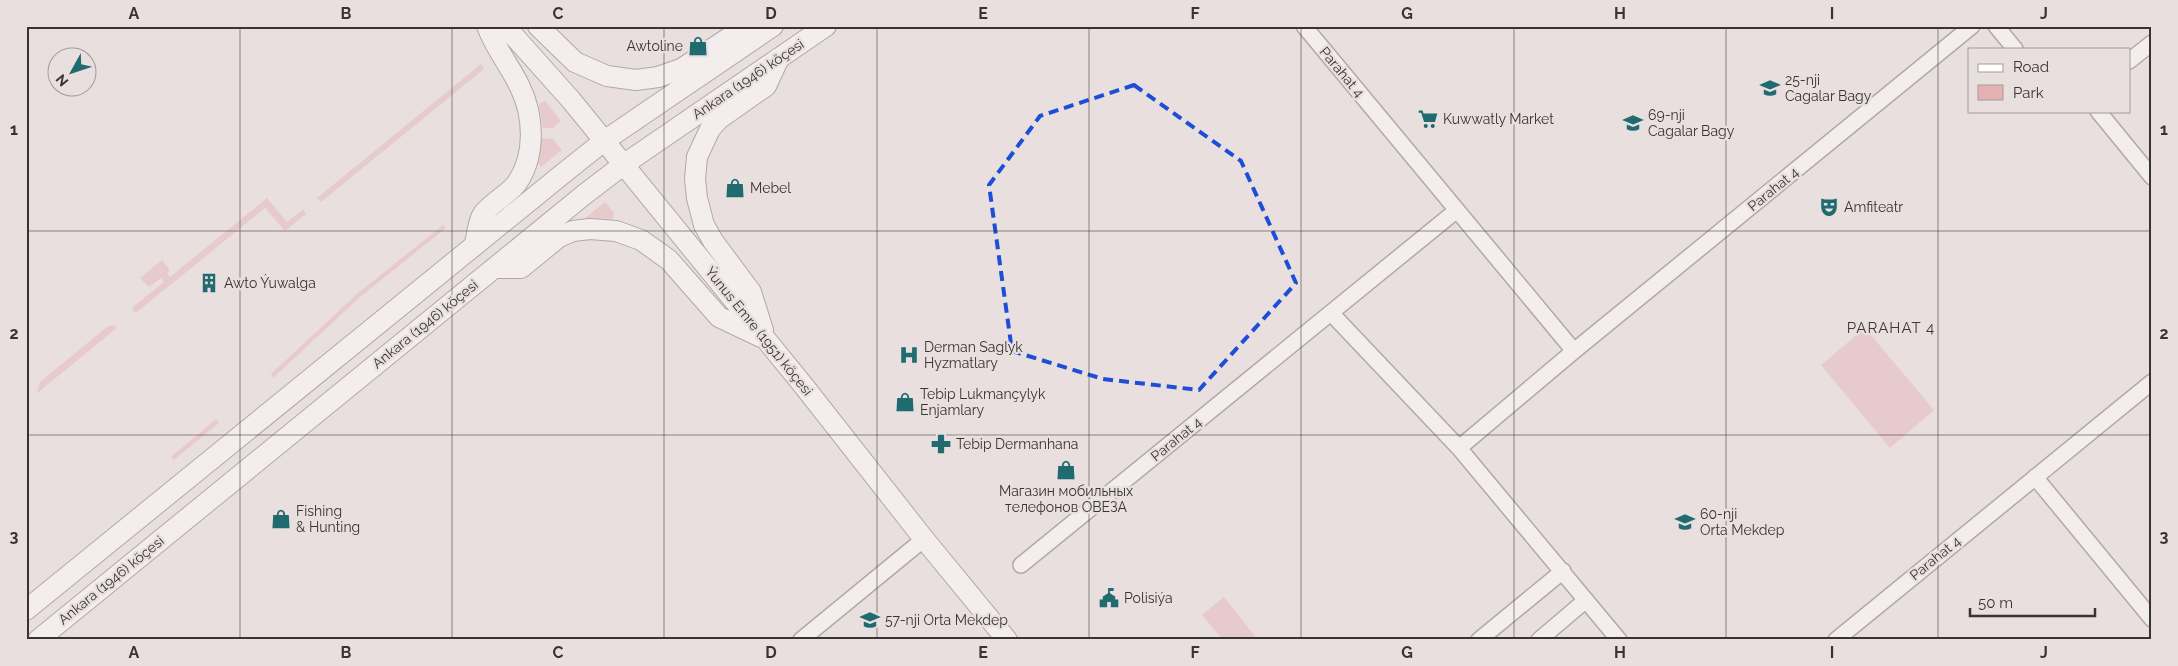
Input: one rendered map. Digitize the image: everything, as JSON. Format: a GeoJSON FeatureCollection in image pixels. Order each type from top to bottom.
{"type":"FeatureCollection","features":[{"type":"Feature","properties":{"kind":"main road"},"geometry":{"type":"LineString","coordinates":[[475,244],[483,215],[511,190],[518,181],[528,158],[531,137],[528,110],[520,88],[494,46],[486,26]]}},
{"type":"Feature","properties":{"kind":"main road","name":"Ýunus Emre (1951) köçesi"},"geometry":{"type":"LineString","coordinates":[[505,26],[604,141],[766,339],[924,539],[1007,640]]}},
{"type":"Feature","properties":{"kind":"main road"},"geometry":{"type":"LineString","coordinates":[[538,26],[575,62],[607,76],[631,79],[668,75],[681,69],[730,37],[768,30]]}},
{"type":"Feature","properties":{"kind":"main road","name":"Ankara (1946) köçesi"},"geometry":{"type":"LineString","coordinates":[[38,640],[623,165],[826,26]]}},
{"type":"Feature","properties":{"kind":"main road"},"geometry":{"type":"LineString","coordinates":[[26,610],[604,141],[768,30]]}},
{"type":"Feature","properties":{"kind":"main road"},"geometry":{"type":"LineString","coordinates":[[766,339],[751,292],[713,242],[704,225],[697,198],[695,179],[697,157],[710,129],[719,119],[766,86],[779,58]]}},
{"type":"Feature","properties":{"kind":"main road"},"geometry":{"type":"LineString","coordinates":[[494,268],[521,268],[559,237],[573,231],[590,229],[616,231],[640,240],[669,260],[718,317],[766,339]]}},
{"type":"Feature","properties":{"kind":"street","name":"Parahat 4"},"geometry":{"type":"LineString","coordinates":[[1304,26],[1574,351]]}},
{"type":"Feature","properties":{"kind":"street","name":"Parahat 4"},"geometry":{"type":"LineString","coordinates":[[1459,448],[1574,351],[1972,26]]}},
{"type":"Feature","properties":{"kind":"street"},"geometry":{"type":"LineString","coordinates":[[1996,26],[2014,48]]}},
{"type":"Feature","properties":{"kind":"street"},"geometry":{"type":"LineString","coordinates":[[2130,60],[2152,43]]}},
{"type":"Feature","properties":{"kind":"street"},"geometry":{"type":"LineString","coordinates":[[2099,112],[2152,177]]}},
{"type":"Feature","properties":{"kind":"street","name":"Parahat 4"},"geometry":{"type":"LineString","coordinates":[[1021,565],[1457,210]]}},
{"type":"Feature","properties":{"kind":"street"},"geometry":{"type":"LineString","coordinates":[[1331,313],[1459,448],[1619,640]]}},
{"type":"Feature","properties":{"kind":"street","name":"Parahat 4"},"geometry":{"type":"LineString","coordinates":[[1836,640],[2152,382]]}},
{"type":"Feature","properties":{"kind":"street"},"geometry":{"type":"LineString","coordinates":[[2035,476],[2152,619]]}},
{"type":"Feature","properties":{"kind":"street"},"geometry":{"type":"LineString","coordinates":[[801,640],[924,539]]}},
{"type":"Feature","properties":{"kind":"street"},"geometry":{"type":"LineString","coordinates":[[1479,640],[1563,571]]}},
{"type":"Feature","properties":{"kind":"street"},"geometry":{"type":"LineString","coordinates":[[1539,640],[1586,600]]}},
{"type":"Feature","properties":{"kind":"highlighted area"},"geometry":{"type":"Polygon","coordinates":[[[1134,85],[1241,161],[1296,283],[1199,390],[1103,379],[1012,351],[989,185],[1040,116],[1134,85]]]}},
{"type":"Feature","properties":{"kind":"green space"},"geometry":{"type":"Polygon","coordinates":[[[481,64],[484,69],[321,202],[317,198],[481,64]]]}},
{"type":"Feature","properties":{"kind":"green space"},"geometry":{"type":"Polygon","coordinates":[[[545,101],[561,121],[553,128],[543,128],[539,104],[545,101]]]}},
{"type":"Feature","properties":{"kind":"green space"},"geometry":{"type":"Polygon","coordinates":[[[541,138],[553,139],[562,150],[541,167],[538,163],[541,138]]]}},
{"type":"Feature","properties":{"kind":"green space"},"geometry":{"type":"Polygon","coordinates":[[[267,198],[287,222],[303,209],[306,214],[285,231],[265,208],[137,312],[133,312],[133,307],[164,282],[161,278],[149,287],[140,278],[162,260],[170,270],[167,273],[170,277],[267,198]]]}},
{"type":"Feature","properties":{"kind":"green space"},"geometry":{"type":"Polygon","coordinates":[[[605,202],[614,213],[613,219],[585,218],[605,202]]]}},
{"type":"Feature","properties":{"kind":"green space"},"geometry":{"type":"Polygon","coordinates":[[[443,225],[446,228],[360,297],[273,378],[271,374],[357,294],[443,225]]]}},
{"type":"Feature","properties":{"kind":"green space"},"geometry":{"type":"Polygon","coordinates":[[[114,325],[117,328],[37,393],[40,382],[107,327],[114,325]]]}},
{"type":"Feature","properties":{"kind":"green space"},"geometry":{"type":"Polygon","coordinates":[[[1865,328],[1934,410],[1890,448],[1821,365],[1865,328]]]}},
{"type":"Feature","properties":{"kind":"green space"},"geometry":{"type":"Polygon","coordinates":[[[216,419],[219,423],[174,460],[171,457],[216,419]]]}},
{"type":"Feature","properties":{"kind":"green space"},"geometry":{"type":"Polygon","coordinates":[[[1224,597],[1258,640],[1223,640],[1202,615],[1224,597]]]}},
{"type":"Feature","properties":{"kind":"place","name":"Awtoline"},"geometry":{"type":"Point","coordinates":[698,46]}},
{"type":"Feature","properties":{"kind":"place","name":"25-nji Cagalar Bagy"},"geometry":{"type":"Point","coordinates":[1770,88]}},
{"type":"Feature","properties":{"kind":"place","name":"Kuwwatly Market"},"geometry":{"type":"Point","coordinates":[1428,119]}},
{"type":"Feature","properties":{"kind":"place","name":"69-nji Cagalar Bagy"},"geometry":{"type":"Point","coordinates":[1633,123]}},
{"type":"Feature","properties":{"kind":"place","name":"Mebel"},"geometry":{"type":"Point","coordinates":[735,188]}},
{"type":"Feature","properties":{"kind":"place","name":"Amfiteatr"},"geometry":{"type":"Point","coordinates":[1829,207]}},
{"type":"Feature","properties":{"kind":"place","name":"Awto Ýuwalga"},"geometry":{"type":"Point","coordinates":[209,283]}},
{"type":"Feature","properties":{"kind":"place","name":"Derman Saglyk Hyzmatlary"},"geometry":{"type":"Point","coordinates":[909,355]}},
{"type":"Feature","properties":{"kind":"place","name":"Tebip Lukmançylyk Enjamlary"},"geometry":{"type":"Point","coordinates":[905,402]}},
{"type":"Feature","properties":{"kind":"place","name":"Tebip Dermanhana"},"geometry":{"type":"Point","coordinates":[941,444]}},
{"type":"Feature","properties":{"kind":"place","name":"Магазин мобильных телефонов ОВЕЗА"},"geometry":{"type":"Point","coordinates":[1066,470]}},
{"type":"Feature","properties":{"kind":"place","name":"Fishing & Hunting"},"geometry":{"type":"Point","coordinates":[281,519]}},
{"type":"Feature","properties":{"kind":"place","name":"60-nji Orta Mekdep"},"geometry":{"type":"Point","coordinates":[1685,522]}},
{"type":"Feature","properties":{"kind":"place","name":"Polisiýa"},"geometry":{"type":"Point","coordinates":[1109,598]}},
{"type":"Feature","properties":{"kind":"place","name":"57-nji Orta Mekdep"},"geometry":{"type":"Point","coordinates":[870,620]}},
{"type":"Feature","properties":{"kind":"district","name":"PARAHAT 4"},"geometry":{"type":"Point","coordinates":[1891,328]}}]}
